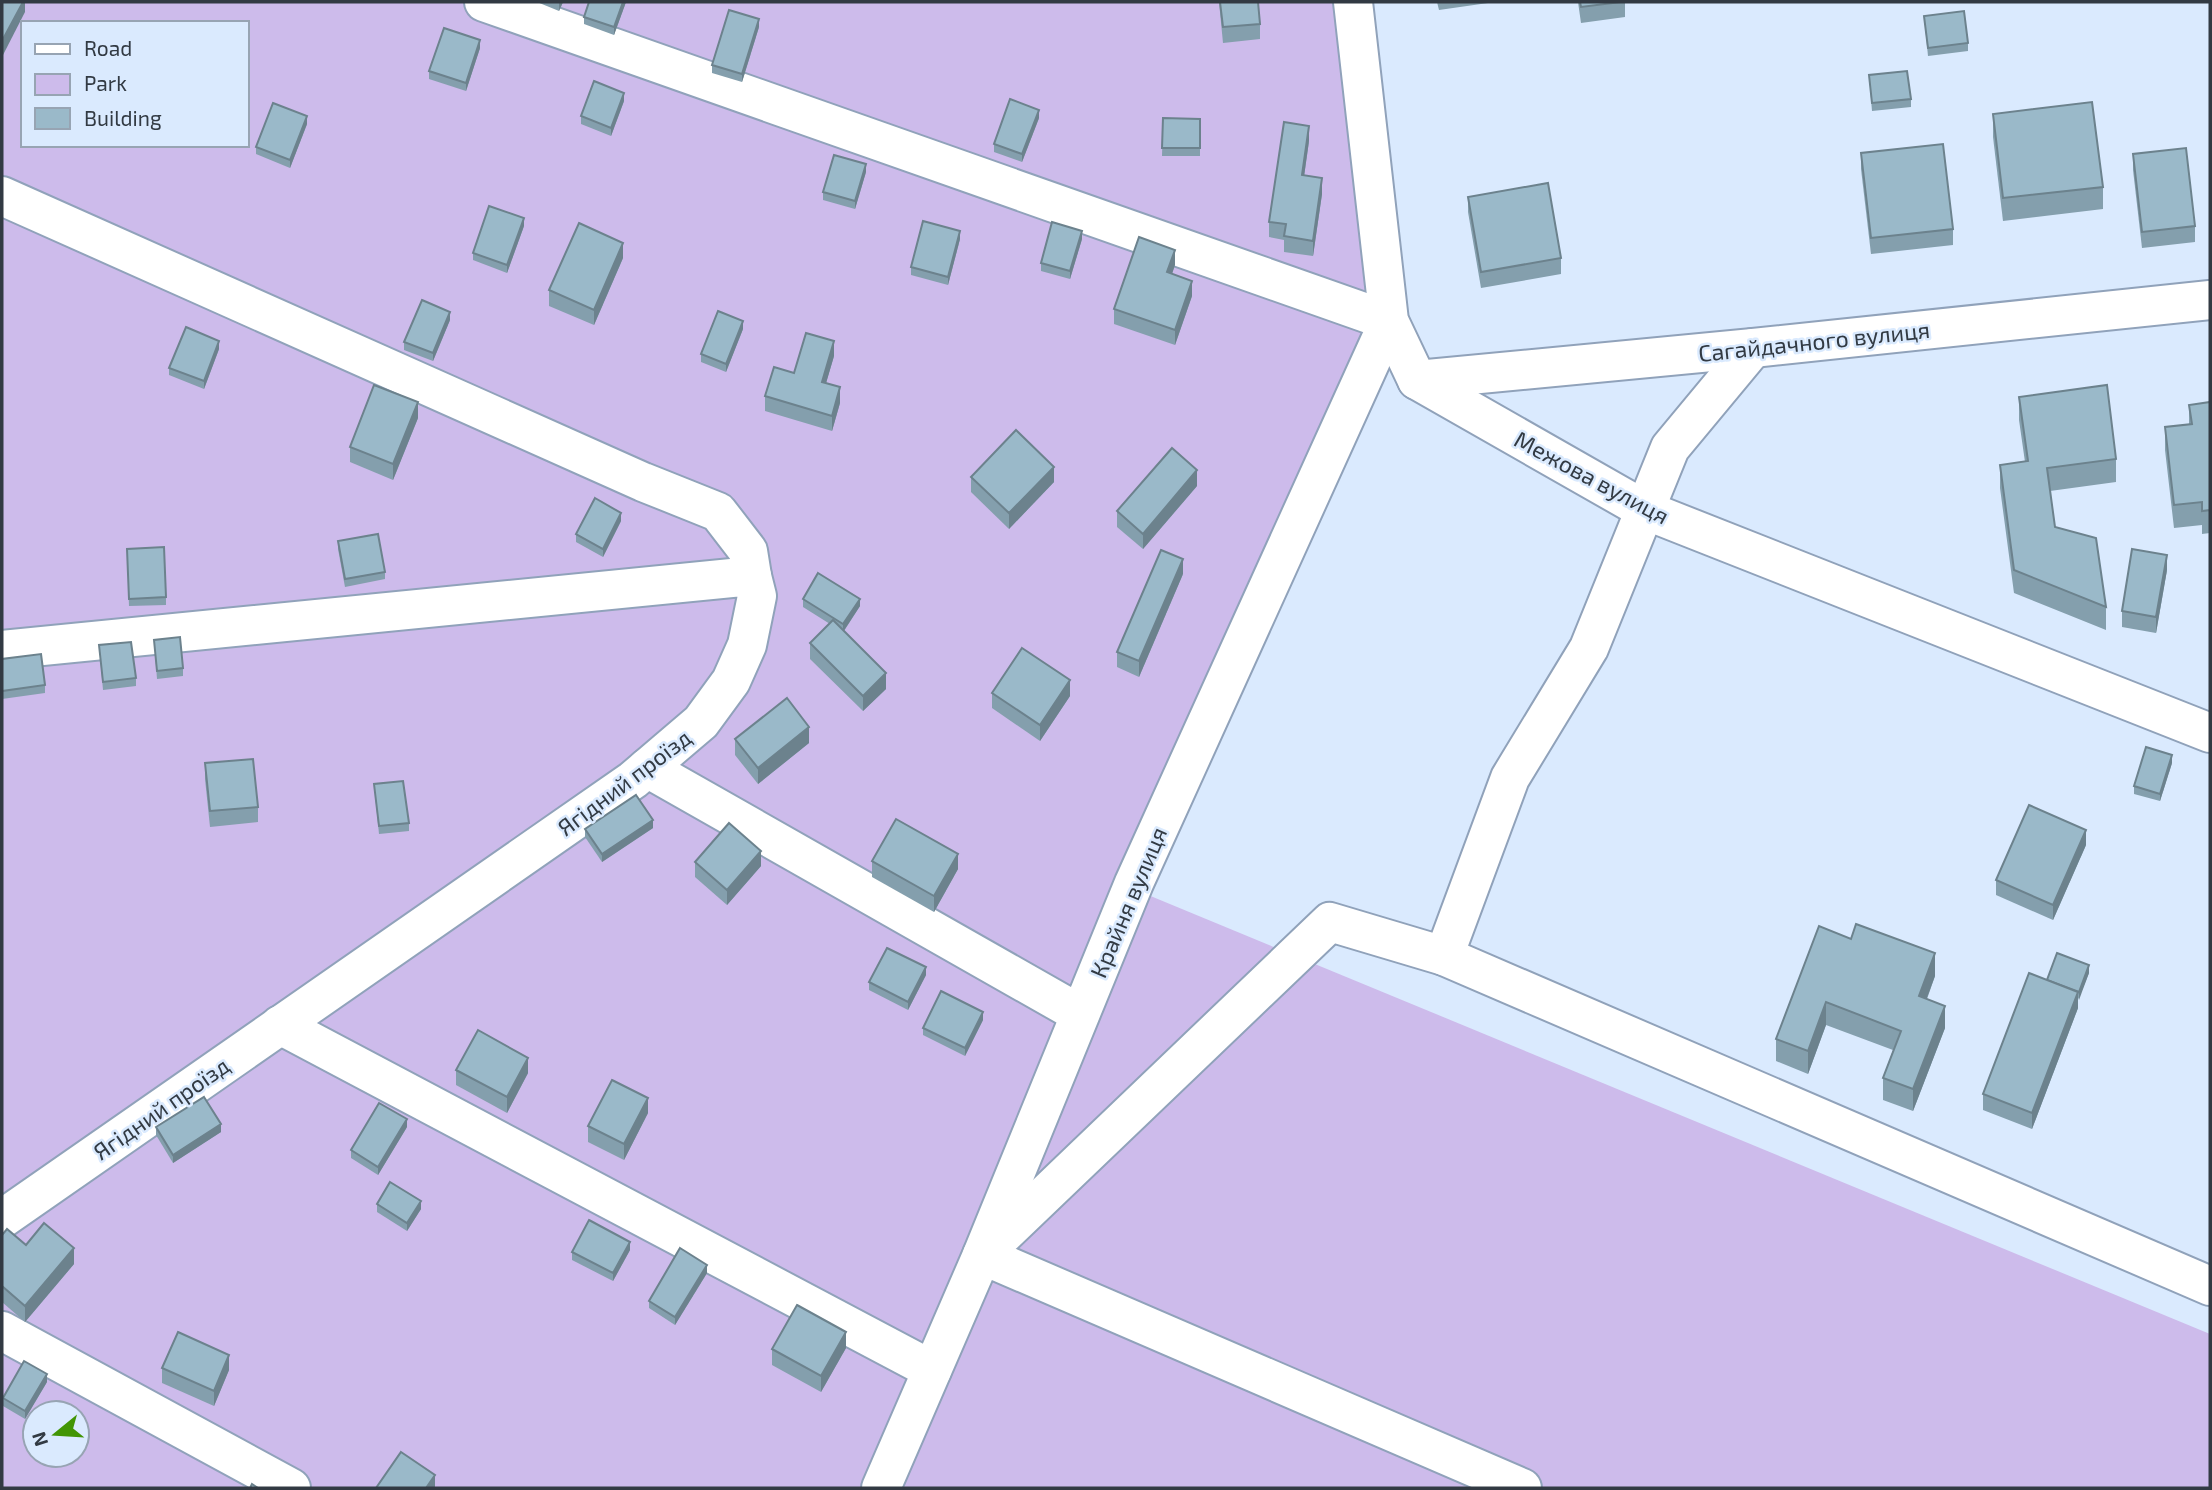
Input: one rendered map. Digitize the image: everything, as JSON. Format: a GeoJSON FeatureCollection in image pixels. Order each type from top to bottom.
{"type":"FeatureCollection","features":[{"type":"Feature","properties":{"kind":"street"},"geometry":{"type":"LineString","coordinates":[[484,2],[1389,321]]}},
{"type":"Feature","properties":{"kind":"street"},"geometry":{"type":"LineString","coordinates":[[1353,2],[1389,321],[1417,380]]}},
{"type":"Feature","properties":{"kind":"street","name":"Ягідний проїзд"},"geometry":{"type":"LineString","coordinates":[[2,196],[643,482],[718,512],[748,551],[757,596],[747,645],[731,681],[701,722],[648,768],[2,1219]]}},
{"type":"Feature","properties":{"kind":"street","name":"Сагайдачного вулиця"},"geometry":{"type":"LineString","coordinates":[[1417,380],[2210,300]]}},
{"type":"Feature","properties":{"kind":"street","name":"Крайня вулиця"},"geometry":{"type":"LineString","coordinates":[[881,1488],[982,1255],[1139,871],[1389,321]]}},
{"type":"Feature","properties":{"kind":"street"},"geometry":{"type":"LineString","coordinates":[[1444,956],[1510,778],[1589,648],[1670,448],[1753,348]]}},
{"type":"Feature","properties":{"kind":"street","name":"Межова вулиця"},"geometry":{"type":"LineString","coordinates":[[1417,380],[1645,510],[2210,733]]}},
{"type":"Feature","properties":{"kind":"street"},"geometry":{"type":"LineString","coordinates":[[2,650],[752,576]]}},
{"type":"Feature","properties":{"kind":"street"},"geometry":{"type":"LineString","coordinates":[[648,768],[1080,1014]]}},
{"type":"Feature","properties":{"kind":"street"},"geometry":{"type":"LineString","coordinates":[[1522,1488],[982,1255],[1330,922],[1444,956],[2210,1286]]}},
{"type":"Feature","properties":{"kind":"street"},"geometry":{"type":"LineString","coordinates":[[280,1026],[932,1370]]}},
{"type":"Feature","properties":{"kind":"street"},"geometry":{"type":"LineString","coordinates":[[2,1331],[291,1488]]}},
{"type":"Feature","properties":{"kind":"green space"},"geometry":{"type":"Polygon","coordinates":[[[2,2],[1353,2],[1389,321],[881,1488],[2,1488],[2,2]]]}},
{"type":"Feature","properties":{"kind":"green space"},"geometry":{"type":"Polygon","coordinates":[[[1136,890],[2210,1334],[2210,1488],[888,1488],[1136,890]]]}},
{"type":"Feature","properties":{"kind":"building"},"geometry":{"type":"Polygon","coordinates":[[[2,2],[23,2],[2,41],[2,2]]]}},
{"type":"Feature","properties":{"kind":"building"},"geometry":{"type":"Polygon","coordinates":[[[589,2],[623,2],[614,27],[584,17],[589,2]]]}},
{"type":"Feature","properties":{"kind":"building"},"geometry":{"type":"Polygon","coordinates":[[[1220,2],[1258,2],[1260,24],[1223,27],[1220,2]]]}},
{"type":"Feature","properties":{"kind":"building"},"geometry":{"type":"Polygon","coordinates":[[[1580,2],[1621,2],[1581,7],[1580,2]]]}},
{"type":"Feature","properties":{"kind":"building"},"geometry":{"type":"Polygon","coordinates":[[[729,10],[759,19],[742,74],[712,65],[729,10]]]}},
{"type":"Feature","properties":{"kind":"building"},"geometry":{"type":"Polygon","coordinates":[[[1964,11],[1968,43],[1928,48],[1924,16],[1964,11]]]}},
{"type":"Feature","properties":{"kind":"building"},"geometry":{"type":"Polygon","coordinates":[[[444,28],[480,40],[466,83],[429,71],[444,28]]]}},
{"type":"Feature","properties":{"kind":"building"},"geometry":{"type":"Polygon","coordinates":[[[1907,71],[1911,99],[1872,103],[1869,75],[1907,71]]]}},
{"type":"Feature","properties":{"kind":"building"},"geometry":{"type":"Polygon","coordinates":[[[594,81],[624,93],[611,128],[581,116],[594,81]]]}},
{"type":"Feature","properties":{"kind":"building"},"geometry":{"type":"Polygon","coordinates":[[[1010,99],[1039,110],[1022,154],[994,144],[1010,99]]]}},
{"type":"Feature","properties":{"kind":"building"},"geometry":{"type":"Polygon","coordinates":[[[2092,102],[2103,187],[2003,198],[1993,114],[2092,102]]]}},
{"type":"Feature","properties":{"kind":"building"},"geometry":{"type":"Polygon","coordinates":[[[273,103],[307,116],[290,160],[256,147],[273,103]]]}},
{"type":"Feature","properties":{"kind":"building"},"geometry":{"type":"Polygon","coordinates":[[[1163,118],[1200,119],[1200,148],[1162,148],[1163,118]]]}},
{"type":"Feature","properties":{"kind":"building"},"geometry":{"type":"Polygon","coordinates":[[[1284,122],[1309,126],[1302,175],[1322,178],[1313,241],[1284,236],[1286,224],[1269,222],[1284,122]]]}},
{"type":"Feature","properties":{"kind":"building"},"geometry":{"type":"Polygon","coordinates":[[[1943,144],[1953,229],[1871,238],[1861,153],[1943,144]]]}},
{"type":"Feature","properties":{"kind":"building"},"geometry":{"type":"Polygon","coordinates":[[[2186,148],[2195,226],[2142,232],[2133,154],[2186,148]]]}},
{"type":"Feature","properties":{"kind":"building"},"geometry":{"type":"Polygon","coordinates":[[[834,155],[866,164],[855,201],[823,192],[834,155]]]}},
{"type":"Feature","properties":{"kind":"building"},"geometry":{"type":"Polygon","coordinates":[[[1548,183],[1561,258],[1481,272],[1468,197],[1548,183]]]}},
{"type":"Feature","properties":{"kind":"building"},"geometry":{"type":"Polygon","coordinates":[[[489,206],[524,218],[507,265],[473,253],[489,206]]]}},
{"type":"Feature","properties":{"kind":"building"},"geometry":{"type":"Polygon","coordinates":[[[923,221],[960,231],[948,277],[911,267],[923,221]]]}},
{"type":"Feature","properties":{"kind":"building"},"geometry":{"type":"Polygon","coordinates":[[[1052,222],[1082,231],[1070,271],[1041,263],[1052,222]]]}},
{"type":"Feature","properties":{"kind":"building"},"geometry":{"type":"Polygon","coordinates":[[[579,223],[623,243],[594,310],[549,290],[579,223]]]}},
{"type":"Feature","properties":{"kind":"building"},"geometry":{"type":"Polygon","coordinates":[[[1139,237],[1175,250],[1167,272],[1192,281],[1175,330],[1114,309],[1139,237]]]}},
{"type":"Feature","properties":{"kind":"building"},"geometry":{"type":"Polygon","coordinates":[[[422,300],[450,312],[433,353],[404,342],[422,300]]]}},
{"type":"Feature","properties":{"kind":"building"},"geometry":{"type":"Polygon","coordinates":[[[718,311],[743,321],[726,364],[701,354],[718,311]]]}},
{"type":"Feature","properties":{"kind":"building"},"geometry":{"type":"Polygon","coordinates":[[[186,327],[219,341],[204,381],[169,368],[186,327]]]}},
{"type":"Feature","properties":{"kind":"building"},"geometry":{"type":"Polygon","coordinates":[[[806,333],[834,341],[822,382],[840,387],[832,416],[765,396],[774,367],[794,373],[806,333]]]}},
{"type":"Feature","properties":{"kind":"building"},"geometry":{"type":"Polygon","coordinates":[[[374,385],[418,402],[393,464],[350,447],[374,385]]]}},
{"type":"Feature","properties":{"kind":"building"},"geometry":{"type":"Polygon","coordinates":[[[2107,385],[2116,459],[2047,468],[2055,527],[2096,538],[2106,607],[2014,570],[2000,465],[2028,461],[2019,397],[2107,385]]]}},
{"type":"Feature","properties":{"kind":"building"},"geometry":{"type":"Polygon","coordinates":[[[2210,402],[2210,510],[2202,511],[2202,502],[2174,505],[2165,427],[2192,424],[2189,405],[2210,402]]]}},
{"type":"Feature","properties":{"kind":"building"},"geometry":{"type":"Polygon","coordinates":[[[1016,430],[1054,467],[1009,513],[971,477],[1016,430]]]}},
{"type":"Feature","properties":{"kind":"building"},"geometry":{"type":"Polygon","coordinates":[[[1172,448],[1197,470],[1143,534],[1117,511],[1172,448]]]}},
{"type":"Feature","properties":{"kind":"building"},"geometry":{"type":"Polygon","coordinates":[[[595,498],[621,513],[603,549],[576,534],[595,498]]]}},
{"type":"Feature","properties":{"kind":"building"},"geometry":{"type":"Polygon","coordinates":[[[378,534],[385,572],[345,579],[338,541],[378,534]]]}},
{"type":"Feature","properties":{"kind":"building"},"geometry":{"type":"Polygon","coordinates":[[[164,547],[166,597],[129,599],[127,549],[164,547]]]}},
{"type":"Feature","properties":{"kind":"building"},"geometry":{"type":"Polygon","coordinates":[[[2132,549],[2167,555],[2156,617],[2122,611],[2132,549]]]}},
{"type":"Feature","properties":{"kind":"building"},"geometry":{"type":"Polygon","coordinates":[[[1161,550],[1183,559],[1139,661],[1117,652],[1161,550]]]}},
{"type":"Feature","properties":{"kind":"building"},"geometry":{"type":"Polygon","coordinates":[[[818,573],[860,599],[843,624],[803,599],[818,573]]]}},
{"type":"Feature","properties":{"kind":"building"},"geometry":{"type":"Polygon","coordinates":[[[833,620],[886,673],[863,696],[810,643],[833,620]]]}},
{"type":"Feature","properties":{"kind":"building"},"geometry":{"type":"Polygon","coordinates":[[[180,637],[183,668],[157,671],[154,640],[180,637]]]}},
{"type":"Feature","properties":{"kind":"building"},"geometry":{"type":"Polygon","coordinates":[[[131,642],[136,678],[103,682],[99,645],[131,642]]]}},
{"type":"Feature","properties":{"kind":"building"},"geometry":{"type":"Polygon","coordinates":[[[1022,648],[1070,680],[1040,725],[992,693],[1022,648]]]}},
{"type":"Feature","properties":{"kind":"building"},"geometry":{"type":"Polygon","coordinates":[[[41,654],[45,685],[2,691],[2,659],[41,654]]]}},
{"type":"Feature","properties":{"kind":"building"},"geometry":{"type":"Polygon","coordinates":[[[787,698],[809,727],[758,768],[735,739],[787,698]]]}},
{"type":"Feature","properties":{"kind":"building"},"geometry":{"type":"Polygon","coordinates":[[[2146,747],[2172,755],[2160,794],[2134,786],[2146,747]]]}},
{"type":"Feature","properties":{"kind":"building"},"geometry":{"type":"Polygon","coordinates":[[[253,759],[258,807],[210,811],[205,763],[253,759]]]}},
{"type":"Feature","properties":{"kind":"building"},"geometry":{"type":"Polygon","coordinates":[[[403,781],[409,823],[379,826],[374,784],[403,781]]]}},
{"type":"Feature","properties":{"kind":"building"},"geometry":{"type":"Polygon","coordinates":[[[636,795],[653,820],[602,854],[585,829],[636,795]]]}},
{"type":"Feature","properties":{"kind":"building"},"geometry":{"type":"Polygon","coordinates":[[[2029,805],[2086,830],[2053,905],[1996,880],[2029,805]]]}},
{"type":"Feature","properties":{"kind":"building"},"geometry":{"type":"Polygon","coordinates":[[[896,819],[958,854],[934,896],[872,861],[896,819]]]}},
{"type":"Feature","properties":{"kind":"building"},"geometry":{"type":"Polygon","coordinates":[[[729,823],[761,851],[727,890],[695,862],[729,823]]]}},
{"type":"Feature","properties":{"kind":"building"},"geometry":{"type":"Polygon","coordinates":[[[1856,924],[1935,953],[1919,996],[1945,1006],[1913,1089],[1883,1078],[1901,1031],[1826,1002],[1808,1051],[1776,1039],[1819,926],[1851,939],[1856,924]]]}},
{"type":"Feature","properties":{"kind":"building"},"geometry":{"type":"Polygon","coordinates":[[[887,948],[926,967],[908,1002],[869,982],[887,948]]]}},
{"type":"Feature","properties":{"kind":"building"},"geometry":{"type":"Polygon","coordinates":[[[2057,953],[2089,965],[2079,992],[2047,980],[2057,953]]]}},
{"type":"Feature","properties":{"kind":"building"},"geometry":{"type":"Polygon","coordinates":[[[2029,973],[2078,992],[2032,1113],[1983,1094],[2029,973]]]}},
{"type":"Feature","properties":{"kind":"building"},"geometry":{"type":"Polygon","coordinates":[[[941,991],[983,1012],[965,1048],[923,1028],[941,991]]]}},
{"type":"Feature","properties":{"kind":"building"},"geometry":{"type":"Polygon","coordinates":[[[478,1030],[528,1058],[507,1097],[456,1070],[478,1030]]]}},
{"type":"Feature","properties":{"kind":"building"},"geometry":{"type":"Polygon","coordinates":[[[612,1080],[648,1098],[624,1144],[588,1126],[612,1080]]]}},
{"type":"Feature","properties":{"kind":"building"},"geometry":{"type":"Polygon","coordinates":[[[204,1097],[221,1124],[173,1155],[156,1127],[204,1097]]]}},
{"type":"Feature","properties":{"kind":"building"},"geometry":{"type":"Polygon","coordinates":[[[379,1103],[407,1119],[378,1167],[351,1150],[379,1103]]]}},
{"type":"Feature","properties":{"kind":"building"},"geometry":{"type":"Polygon","coordinates":[[[390,1182],[421,1201],[407,1223],[377,1204],[390,1182]]]}},
{"type":"Feature","properties":{"kind":"building"},"geometry":{"type":"Polygon","coordinates":[[[589,1220],[630,1242],[613,1273],[572,1252],[589,1220]]]}},
{"type":"Feature","properties":{"kind":"building"},"geometry":{"type":"Polygon","coordinates":[[[44,1223],[74,1248],[25,1306],[2,1286],[2,1235],[7,1229],[26,1245],[44,1223]]]}},
{"type":"Feature","properties":{"kind":"building"},"geometry":{"type":"Polygon","coordinates":[[[680,1248],[707,1265],[675,1317],[649,1301],[680,1248]]]}},
{"type":"Feature","properties":{"kind":"building"},"geometry":{"type":"Polygon","coordinates":[[[797,1305],[846,1332],[821,1376],[772,1349],[797,1305]]]}},
{"type":"Feature","properties":{"kind":"building"},"geometry":{"type":"Polygon","coordinates":[[[178,1332],[229,1355],[214,1391],[162,1368],[178,1332]]]}},
{"type":"Feature","properties":{"kind":"building"},"geometry":{"type":"Polygon","coordinates":[[[24,1361],[47,1374],[32,1399],[21,1399],[21,1409],[3,1398],[24,1361]]]}},
{"type":"Feature","properties":{"kind":"building"},"geometry":{"type":"Polygon","coordinates":[[[401,1452],[435,1475],[426,1488],[376,1488],[401,1452]]]}}]}
